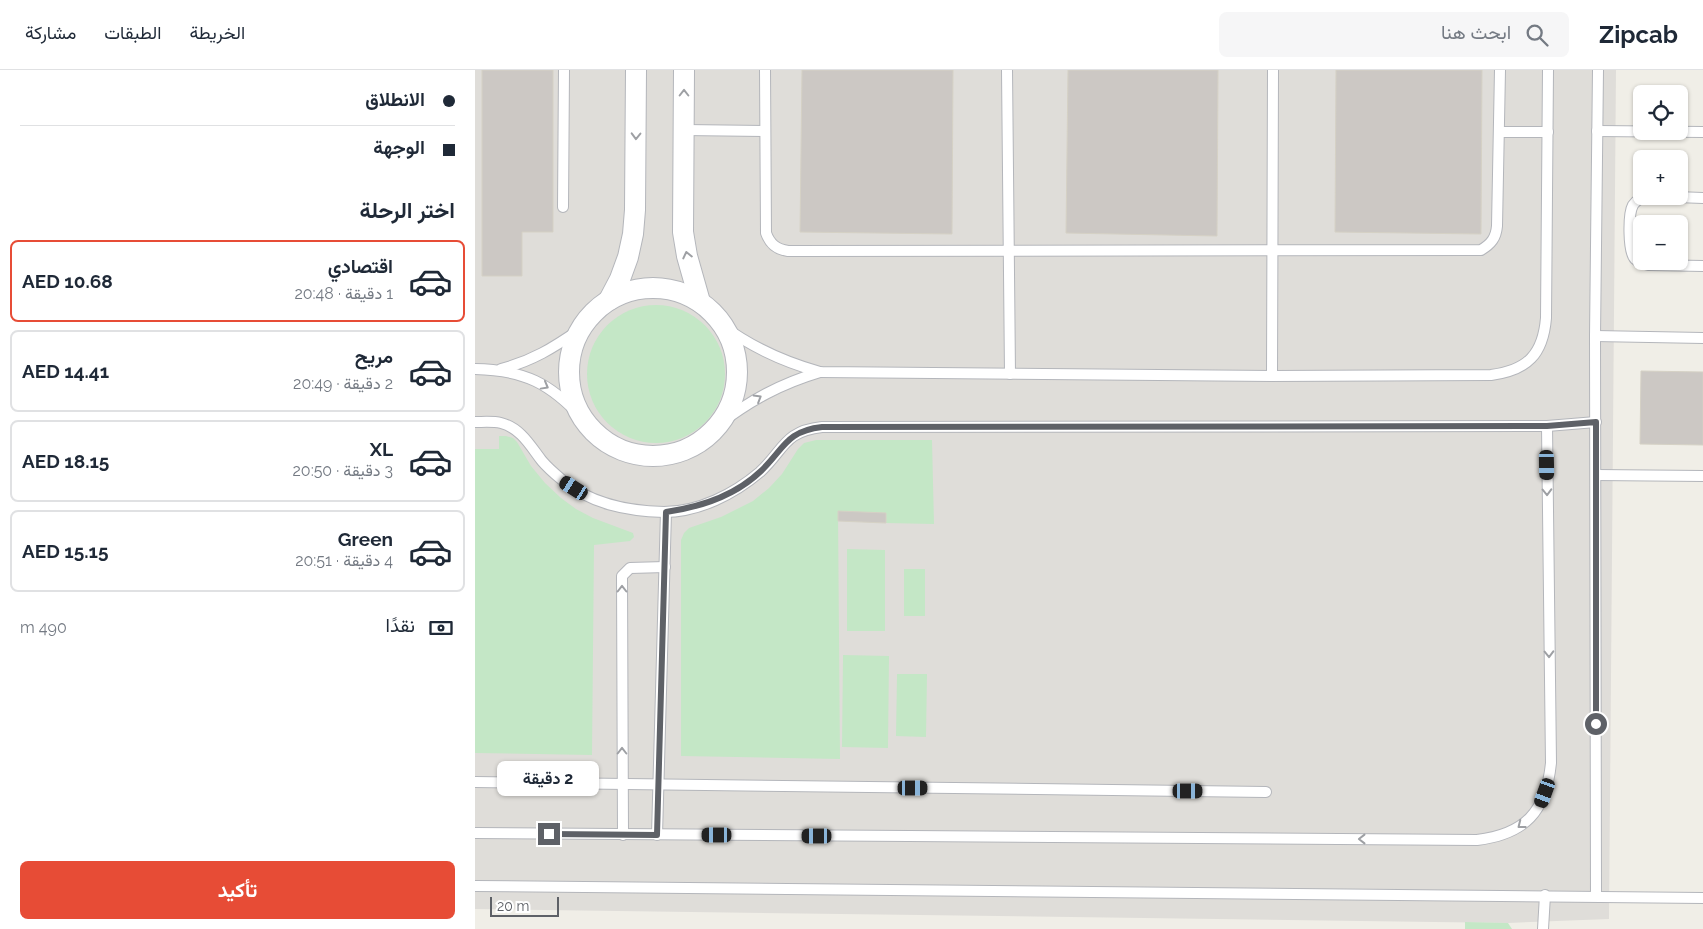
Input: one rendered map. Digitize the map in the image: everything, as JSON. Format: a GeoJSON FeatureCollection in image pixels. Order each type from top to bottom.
{"type":"FeatureCollection","features":[{"type":"Feature","properties":{"kind":"street"},"geometry":{"type":"LineString","coordinates":[[609,300],[620,279],[628,257],[633,234],[635,210],[636,70]]}},
{"type":"Feature","properties":{"kind":"street"},"geometry":{"type":"LineString","coordinates":[[684,70],[683,232],[687,256],[700,302]]}},
{"type":"Feature","properties":{"kind":"street"},"geometry":{"type":"LineString","coordinates":[[655,288],[679,292],[700,302],[713,313],[723,326],[732,345],[736,366],[735,387],[729,407],[718,426],[694,445],[665,455],[634,454],[605,441],[583,419],[573,398],[569,375],[571,352],[579,330],[593,313],[609,300],[631,290],[655,288]]}},
{"type":"Feature","properties":{"kind":"lane"},"geometry":{"type":"LineString","coordinates":[[563,207],[565,70]]}},
{"type":"Feature","properties":{"kind":"lane"},"geometry":{"type":"LineString","coordinates":[[765,70],[765,233],[774,246],[781,250],[1009,251],[1481,250],[1493,241],[1497,226],[1500,70]]}},
{"type":"Feature","properties":{"kind":"lane"},"geometry":{"type":"LineString","coordinates":[[1007,70],[1010,374]]}},
{"type":"Feature","properties":{"kind":"lane"},"geometry":{"type":"LineString","coordinates":[[1271,376],[1273,70]]}},
{"type":"Feature","properties":{"kind":"lane"},"geometry":{"type":"LineString","coordinates":[[723,326],[747,343],[773,357],[820,372],[1271,376],[1491,376],[1509,373],[1525,365],[1537,352],[1545,336],[1548,70]]}},
{"type":"Feature","properties":{"kind":"lane"},"geometry":{"type":"LineString","coordinates":[[1596,896],[1595,336],[1598,70]]}},
{"type":"Feature","properties":{"kind":"lane"},"geometry":{"type":"LineString","coordinates":[[684,130],[765,132]]}},
{"type":"Feature","properties":{"kind":"lane"},"geometry":{"type":"LineString","coordinates":[[1597,131],[1703,132]]}},
{"type":"Feature","properties":{"kind":"lane"},"geometry":{"type":"LineString","coordinates":[[1499,132],[1548,132]]}},
{"type":"Feature","properties":{"kind":"lane"},"geometry":{"type":"LineString","coordinates":[[1688,197],[1703,198]]}},
{"type":"Feature","properties":{"kind":"lane"},"geometry":{"type":"LineString","coordinates":[[1633,205],[1630,213],[1630,249],[1635,259],[1641,264],[1649,265],[1703,266]]}},
{"type":"Feature","properties":{"kind":"lane"},"geometry":{"type":"LineString","coordinates":[[499,370],[521,364],[541,355],[579,330]]}},
{"type":"Feature","properties":{"kind":"lane"},"geometry":{"type":"LineString","coordinates":[[1595,336],[1703,338]]}},
{"type":"Feature","properties":{"kind":"lane"},"geometry":{"type":"LineString","coordinates":[[475,370],[499,370],[523,376],[546,386],[566,401],[583,419]]}},
{"type":"Feature","properties":{"kind":"lane"},"geometry":{"type":"LineString","coordinates":[[718,426],[741,408],[766,393],[820,372]]}},
{"type":"Feature","properties":{"kind":"lane"},"geometry":{"type":"LineString","coordinates":[[475,422],[501,423],[512,427],[521,434],[544,463],[563,481],[585,494],[609,505],[634,510],[666,512],[687,509],[714,501],[739,488],[761,471],[787,440],[798,433],[822,427],[1547,426],[1596,422]]}},
{"type":"Feature","properties":{"kind":"lane"},"geometry":{"type":"LineString","coordinates":[[475,833],[1477,840],[1496,837],[1515,830],[1530,818],[1542,802],[1549,783],[1551,764],[1547,426]]}},
{"type":"Feature","properties":{"kind":"lane"},"geometry":{"type":"LineString","coordinates":[[1596,475],[1703,476]]}},
{"type":"Feature","properties":{"kind":"lane"},"geometry":{"type":"LineString","coordinates":[[657,835],[666,512]]}},
{"type":"Feature","properties":{"kind":"lane"},"geometry":{"type":"LineString","coordinates":[[623,835],[622,576],[630,568],[665,567]]}},
{"type":"Feature","properties":{"kind":"lane"},"geometry":{"type":"LineString","coordinates":[[475,782],[1266,792]]}},
{"type":"Feature","properties":{"kind":"lane"},"geometry":{"type":"LineString","coordinates":[[475,886],[1703,898]]}},
{"type":"Feature","properties":{"kind":"lane"},"geometry":{"type":"LineString","coordinates":[[1543,929],[1545,896]]}},
{"type":"Feature","properties":{"kind":"shaded area"},"geometry":{"type":"Polygon","coordinates":[[[475,70],[1616,70],[1609,919],[1508,923],[475,909],[475,70]]]}},
{"type":"Feature","properties":{"kind":"green space"},"geometry":{"type":"Polygon","coordinates":[[[656,305],[670,306],[683,310],[695,316],[705,325],[714,335],[720,347],[724,360],[724,388],[720,401],[714,413],[705,423],[695,432],[683,438],[670,442],[656,443],[642,442],[629,438],[617,432],[607,423],[598,413],[592,401],[588,388],[587,374],[588,360],[592,347],[598,335],[607,325],[617,316],[629,310],[642,306],[656,305]]]}},
{"type":"Feature","properties":{"kind":"green space"},"geometry":{"type":"Polygon","coordinates":[[[499,436],[513,438],[531,466],[545,483],[576,509],[593,518],[633,533],[634,537],[630,541],[594,545],[592,755],[475,753],[475,449],[499,449],[499,436]]]}},
{"type":"Feature","properties":{"kind":"green space"},"geometry":{"type":"Polygon","coordinates":[[[816,440],[932,440],[934,524],[886,523],[886,513],[838,512],[840,759],[681,756],[681,540],[689,528],[721,517],[753,501],[782,474],[804,443],[816,440]]]}},
{"type":"Feature","properties":{"kind":"green space"},"geometry":{"type":"Polygon","coordinates":[[[847,549],[885,550],[885,631],[847,631],[847,549]]]}},
{"type":"Feature","properties":{"kind":"green space"},"geometry":{"type":"Polygon","coordinates":[[[904,569],[925,569],[925,616],[904,616],[904,569]]]}},
{"type":"Feature","properties":{"kind":"green space"},"geometry":{"type":"Polygon","coordinates":[[[843,655],[889,656],[888,748],[842,747],[843,655]]]}},
{"type":"Feature","properties":{"kind":"green space"},"geometry":{"type":"Polygon","coordinates":[[[897,674],[927,674],[926,737],[896,736],[897,674]]]}},
{"type":"Feature","properties":{"kind":"green space"},"geometry":{"type":"Polygon","coordinates":[[[1465,922],[1508,923],[1512,929],[1465,929],[1465,922]]]}},
{"type":"Feature","properties":{"kind":"building"},"geometry":{"type":"Polygon","coordinates":[[[482,70],[553,70],[553,232],[522,232],[522,276],[482,276],[482,70]]]}},
{"type":"Feature","properties":{"kind":"building"},"geometry":{"type":"Polygon","coordinates":[[[802,70],[953,70],[952,234],[800,232],[802,70]]]}},
{"type":"Feature","properties":{"kind":"building"},"geometry":{"type":"Polygon","coordinates":[[[1068,70],[1218,70],[1217,236],[1066,233],[1068,70]]]}},
{"type":"Feature","properties":{"kind":"building"},"geometry":{"type":"Polygon","coordinates":[[[1336,70],[1482,70],[1481,234],[1335,232],[1336,70]]]}},
{"type":"Feature","properties":{"kind":"building"},"geometry":{"type":"Polygon","coordinates":[[[1641,371],[1703,372],[1703,445],[1640,444],[1641,371]]]}},
{"type":"Feature","properties":{"kind":"building"},"geometry":{"type":"Polygon","coordinates":[[[838,511],[886,513],[886,523],[838,521],[838,511]]]}},
{"type":"Feature","properties":{"kind":"route"},"geometry":{"type":"LineString","coordinates":[[549,834],[657,835],[666,512],[687,509],[714,501],[739,488],[761,471],[787,440],[798,433],[822,427],[1547,426],[1596,422],[1596,724]]}}]}
